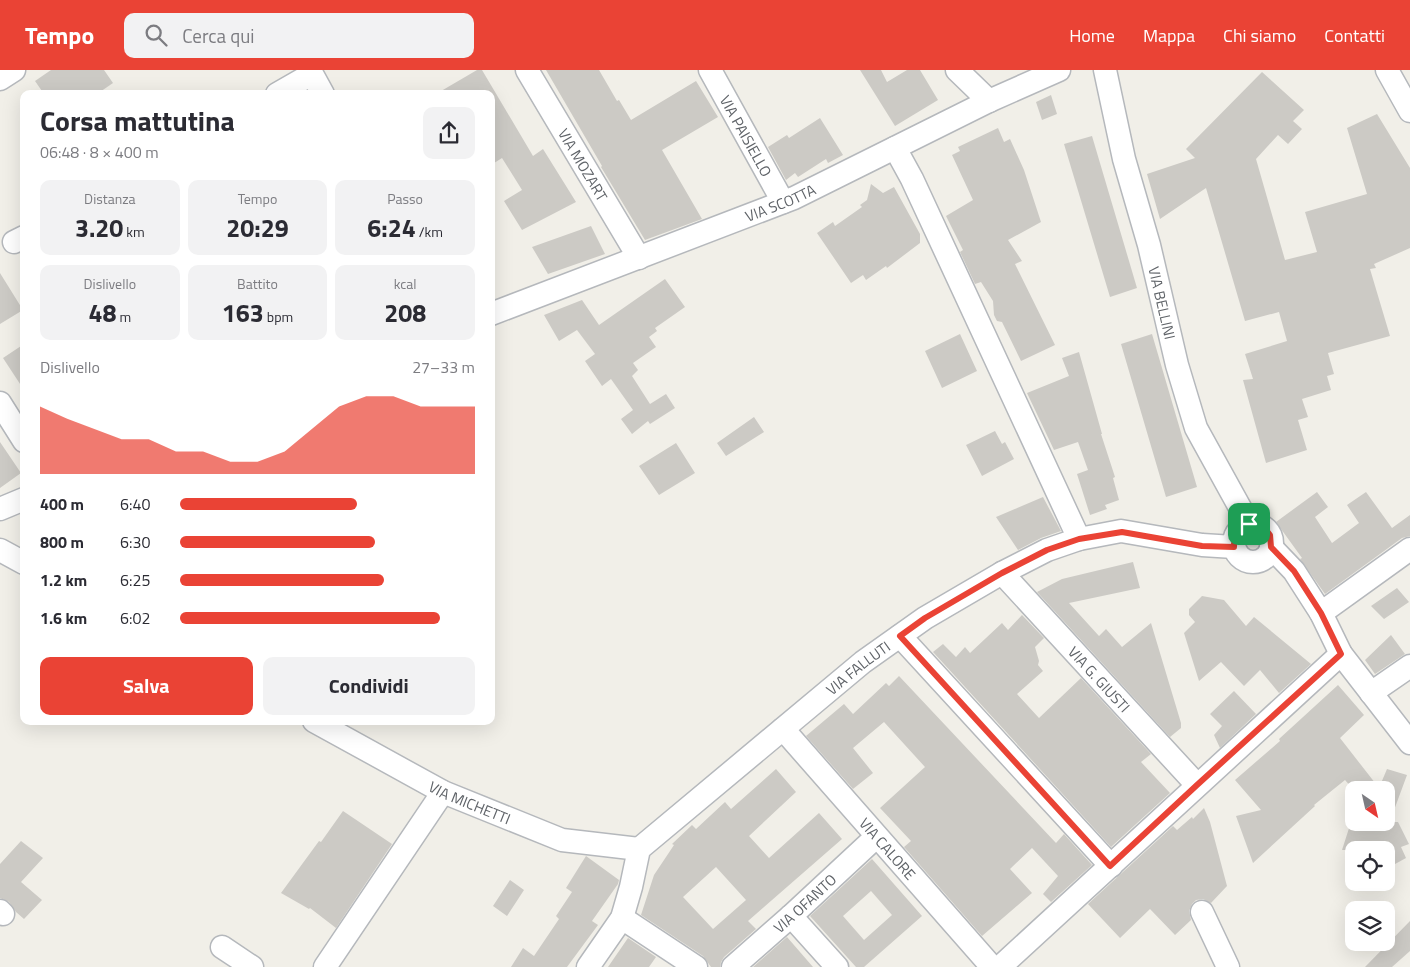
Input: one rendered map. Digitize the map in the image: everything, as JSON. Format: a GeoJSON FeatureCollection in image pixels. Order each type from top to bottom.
{"type":"FeatureCollection","features":[{"type":"Feature","properties":{"kind":"street"},"geometry":{"type":"LineString","coordinates":[[0,79],[14,70]]}},
{"type":"Feature","properties":{"kind":"street","name":"VIA MOZART"},"geometry":{"type":"LineString","coordinates":[[527,70],[639,258]]}},
{"type":"Feature","properties":{"kind":"street","name":"VIA PAISIELLO"},"geometry":{"type":"LineString","coordinates":[[710,70],[783,202]]}},
{"type":"Feature","properties":{"kind":"street"},"geometry":{"type":"LineString","coordinates":[[957,70],[989,101]]}},
{"type":"Feature","properties":{"kind":"street","name":"VIA SCOTTA"},"geometry":{"type":"LineString","coordinates":[[495,312],[783,202],[989,101],[1059,70]]}},
{"type":"Feature","properties":{"kind":"street","name":"VIA BELLINI"},"geometry":{"type":"LineString","coordinates":[[1105,70],[1124,159],[1149,245],[1177,365],[1196,428],[1249,524]]}},
{"type":"Feature","properties":{"kind":"street"},"geometry":{"type":"LineString","coordinates":[[1387,70],[1410,111]]}},
{"type":"Feature","properties":{"kind":"street"},"geometry":{"type":"LineString","coordinates":[[284,90],[312,74],[321,90]]}},
{"type":"Feature","properties":{"kind":"street"},"geometry":{"type":"LineString","coordinates":[[895,148],[912,179],[1079,539]]}},
{"type":"Feature","properties":{"kind":"street"},"geometry":{"type":"LineString","coordinates":[[0,403],[20,435]]}},
{"type":"Feature","properties":{"kind":"street"},"geometry":{"type":"LineString","coordinates":[[0,509],[20,501]]}},
{"type":"Feature","properties":{"kind":"street"},"geometry":{"type":"LineString","coordinates":[[1249,524],[1255,524],[1266,530],[1270,535],[1271,547],[1264,558],[1252,562],[1241,558],[1234,547],[1235,535],[1243,526],[1249,524]]}},
{"type":"Feature","properties":{"kind":"street","name":"VIA FALLUTI"},"geometry":{"type":"LineString","coordinates":[[639,849],[863,662],[925,618],[1002,573],[1047,550],[1079,539],[1122,532],[1202,546],[1234,547]]}},
{"type":"Feature","properties":{"kind":"street"},"geometry":{"type":"LineString","coordinates":[[1271,547],[1294,571],[1321,613],[1341,654],[1410,743]]}},
{"type":"Feature","properties":{"kind":"street"},"geometry":{"type":"LineString","coordinates":[[0,550],[20,561]]}},
{"type":"Feature","properties":{"kind":"street"},"geometry":{"type":"LineString","coordinates":[[1321,613],[1410,550]]}},
{"type":"Feature","properties":{"kind":"street","name":"VIA G. GIUSTI"},"geometry":{"type":"LineString","coordinates":[[1002,573],[1197,785]]}},
{"type":"Feature","properties":{"kind":"street"},"geometry":{"type":"LineString","coordinates":[[900,636],[1110,866]]}},
{"type":"Feature","properties":{"kind":"street"},"geometry":{"type":"LineString","coordinates":[[1000,967],[1341,654]]}},
{"type":"Feature","properties":{"kind":"street"},"geometry":{"type":"LineString","coordinates":[[1371,693],[1410,666]]}},
{"type":"Feature","properties":{"kind":"street","name":"VIA MICHETTI"},"geometry":{"type":"LineString","coordinates":[[321,725],[443,792],[562,840],[639,849]]}},
{"type":"Feature","properties":{"kind":"street","name":"VIA CALORE"},"geometry":{"type":"LineString","coordinates":[[783,729],[992,967]]}},
{"type":"Feature","properties":{"kind":"street"},"geometry":{"type":"LineString","coordinates":[[325,967],[443,792]]}},
{"type":"Feature","properties":{"kind":"street","name":"VIA OFANTO"},"geometry":{"type":"LineString","coordinates":[[733,967],[876,837]]}},
{"type":"Feature","properties":{"kind":"street"},"geometry":{"type":"LineString","coordinates":[[588,967],[622,918],[639,849]]}},
{"type":"Feature","properties":{"kind":"street"},"geometry":{"type":"LineString","coordinates":[[1202,912],[1228,967]]}},
{"type":"Feature","properties":{"kind":"street"},"geometry":{"type":"LineString","coordinates":[[791,916],[837,967]]}},
{"type":"Feature","properties":{"kind":"street"},"geometry":{"type":"LineString","coordinates":[[622,918],[696,967]]}},
{"type":"Feature","properties":{"kind":"street"},"geometry":{"type":"LineString","coordinates":[[222,947],[252,967]]}},
{"type":"Feature","properties":{"kind":"building"},"geometry":{"type":"Polygon","coordinates":[[[51,70],[104,70],[113,83],[103,90],[41,90],[35,81],[51,70]]]}},
{"type":"Feature","properties":{"kind":"building"},"geometry":{"type":"Polygon","coordinates":[[[477,70],[482,70],[494,90],[443,90],[477,70]]]}},
{"type":"Feature","properties":{"kind":"building"},"geometry":{"type":"Polygon","coordinates":[[[546,70],[599,70],[617,101],[619,100],[631,120],[696,81],[718,117],[662,150],[702,219],[645,240],[546,70]]]}},
{"type":"Feature","properties":{"kind":"building"},"geometry":{"type":"Polygon","coordinates":[[[860,70],[881,70],[887,82],[907,70],[920,70],[938,100],[895,126],[860,70]]]}},
{"type":"Feature","properties":{"kind":"building"},"geometry":{"type":"Polygon","coordinates":[[[1262,72],[1304,110],[1293,121],[1302,129],[1288,144],[1278,135],[1256,159],[1285,260],[1317,252],[1305,212],[1367,194],[1347,128],[1377,114],[1410,168],[1410,248],[1374,264],[1376,268],[1370,269],[1390,336],[1328,353],[1334,374],[1327,376],[1331,390],[1302,399],[1308,417],[1298,420],[1307,450],[1266,463],[1243,380],[1253,379],[1245,354],[1287,341],[1279,312],[1245,321],[1206,188],[1160,219],[1147,174],[1195,158],[1186,149],[1262,72]]]}},
{"type":"Feature","properties":{"kind":"building"},"geometry":{"type":"Polygon","coordinates":[[[495,92],[533,156],[543,149],[576,202],[522,230],[504,201],[522,190],[502,158],[495,162],[495,92]]]}},
{"type":"Feature","properties":{"kind":"building"},"geometry":{"type":"Polygon","coordinates":[[[1051,95],[1057,114],[1042,120],[1036,102],[1051,95]]]}},
{"type":"Feature","properties":{"kind":"building"},"geometry":{"type":"Polygon","coordinates":[[[820,118],[843,155],[828,163],[826,159],[798,177],[795,173],[786,180],[768,147],[787,135],[789,138],[820,118]]]}},
{"type":"Feature","properties":{"kind":"building"},"geometry":{"type":"Polygon","coordinates":[[[998,128],[1004,142],[1010,139],[1024,170],[1041,222],[1008,240],[1022,261],[1015,264],[1055,345],[1021,361],[1002,322],[997,321],[994,315],[993,301],[981,282],[975,284],[960,252],[963,250],[946,216],[973,200],[952,155],[960,151],[958,147],[998,128]]]}},
{"type":"Feature","properties":{"kind":"building"},"geometry":{"type":"Polygon","coordinates":[[[1092,136],[1137,288],[1110,297],[1064,144],[1092,136]]]}},
{"type":"Feature","properties":{"kind":"building"},"geometry":{"type":"Polygon","coordinates":[[[871,184],[883,193],[894,187],[920,234],[920,243],[887,268],[886,266],[866,280],[863,275],[851,283],[817,233],[833,222],[835,226],[862,207],[860,205],[867,200],[871,184]]]}},
{"type":"Feature","properties":{"kind":"building"},"geometry":{"type":"Polygon","coordinates":[[[591,226],[605,254],[548,274],[532,247],[591,226]]]}},
{"type":"Feature","properties":{"kind":"building"},"geometry":{"type":"Polygon","coordinates":[[[0,273],[20,305],[20,312],[0,324],[0,273]]]}},
{"type":"Feature","properties":{"kind":"building"},"geometry":{"type":"Polygon","coordinates":[[[665,279],[685,307],[655,328],[657,331],[649,337],[656,347],[633,363],[638,370],[632,376],[650,404],[666,394],[675,408],[650,424],[648,421],[632,434],[621,419],[633,410],[611,379],[602,386],[585,361],[595,354],[577,330],[559,341],[544,315],[582,300],[599,325],[665,279]]]}},
{"type":"Feature","properties":{"kind":"building"},"geometry":{"type":"Polygon","coordinates":[[[960,334],[977,371],[942,388],[925,351],[960,334]]]}},
{"type":"Feature","properties":{"kind":"building"},"geometry":{"type":"Polygon","coordinates":[[[1152,334],[1197,487],[1166,497],[1121,344],[1152,334]]]}},
{"type":"Feature","properties":{"kind":"building"},"geometry":{"type":"Polygon","coordinates":[[[20,347],[20,384],[3,358],[20,347]]]}},
{"type":"Feature","properties":{"kind":"building"},"geometry":{"type":"Polygon","coordinates":[[[1079,352],[1101,434],[1115,477],[1113,478],[1119,500],[1105,505],[1107,509],[1090,515],[1077,474],[1088,470],[1078,442],[1054,450],[1027,393],[1069,376],[1062,358],[1079,352]]]}},
{"type":"Feature","properties":{"kind":"building"},"geometry":{"type":"Polygon","coordinates":[[[754,417],[764,432],[726,456],[717,443],[754,417]]]}},
{"type":"Feature","properties":{"kind":"building"},"geometry":{"type":"Polygon","coordinates":[[[995,431],[1002,444],[1005,442],[1014,459],[982,476],[966,445],[995,431]]]}},
{"type":"Feature","properties":{"kind":"building"},"geometry":{"type":"Polygon","coordinates":[[[0,442],[20,474],[0,488],[0,442]]]}},
{"type":"Feature","properties":{"kind":"building"},"geometry":{"type":"Polygon","coordinates":[[[676,443],[695,473],[659,495],[639,466],[676,443]]]}},
{"type":"Feature","properties":{"kind":"building"},"geometry":{"type":"Polygon","coordinates":[[[1317,492],[1328,507],[1315,517],[1332,543],[1359,523],[1347,505],[1366,492],[1392,528],[1410,515],[1410,536],[1402,538],[1325,594],[1276,522],[1317,492]]]}},
{"type":"Feature","properties":{"kind":"building"},"geometry":{"type":"Polygon","coordinates":[[[1043,497],[1061,531],[1041,538],[1018,550],[996,517],[1043,497]]]}},
{"type":"Feature","properties":{"kind":"building"},"geometry":{"type":"Polygon","coordinates":[[[1133,562],[1140,588],[1069,603],[1099,636],[1106,629],[1122,647],[1151,623],[1181,723],[1181,728],[1170,737],[1037,592],[1062,579],[1133,562]]]}},
{"type":"Feature","properties":{"kind":"building"},"geometry":{"type":"Polygon","coordinates":[[[1397,588],[1409,602],[1384,619],[1371,606],[1397,588]]]}},
{"type":"Feature","properties":{"kind":"building"},"geometry":{"type":"Polygon","coordinates":[[[1202,596],[1224,600],[1246,626],[1254,617],[1311,664],[1279,693],[1260,670],[1244,686],[1221,662],[1199,681],[1184,633],[1195,622],[1189,615],[1189,609],[1202,596]]]}},
{"type":"Feature","properties":{"kind":"building"},"geometry":{"type":"Polygon","coordinates":[[[1022,615],[1044,638],[1035,647],[1039,661],[1038,665],[1043,671],[1017,694],[1039,718],[1081,678],[1151,754],[1141,762],[1170,793],[1111,847],[933,652],[943,644],[956,657],[965,647],[970,653],[1002,623],[1008,630],[1022,615]]]}},
{"type":"Feature","properties":{"kind":"building"},"geometry":{"type":"Polygon","coordinates":[[[1391,635],[1405,654],[1375,674],[1365,660],[1391,635]]]}},
{"type":"Feature","properties":{"kind":"building"},"geometry":{"type":"Polygon","coordinates":[[[899,676],[1056,843],[1064,834],[1092,865],[1051,902],[1043,894],[1058,876],[1032,848],[1010,869],[1032,893],[982,936],[904,847],[911,841],[880,808],[925,767],[884,722],[853,748],[873,773],[853,789],[806,736],[844,704],[853,714],[886,683],[889,686],[899,676]]]}},
{"type":"Feature","properties":{"kind":"building"},"geometry":{"type":"Polygon","coordinates":[[[1338,685],[1364,715],[1340,738],[1374,781],[1345,780],[1314,805],[1253,863],[1236,816],[1261,810],[1235,780],[1280,741],[1279,739],[1338,685]]]}},
{"type":"Feature","properties":{"kind":"building"},"geometry":{"type":"Polygon","coordinates":[[[1234,691],[1256,714],[1220,748],[1214,735],[1222,726],[1210,714],[1234,691]]]}},
{"type":"Feature","properties":{"kind":"building"},"geometry":{"type":"Polygon","coordinates":[[[776,769],[796,792],[749,836],[769,858],[819,813],[842,839],[748,921],[756,929],[724,957],[720,967],[711,967],[703,956],[641,915],[654,875],[674,845],[672,844],[692,825],[696,829],[725,802],[731,809],[776,769]],[[716,867],[683,897],[713,929],[746,900],[716,867]]]}},
{"type":"Feature","properties":{"kind":"building"},"geometry":{"type":"Polygon","coordinates":[[[1387,769],[1407,775],[1395,807],[1395,781],[1382,781],[1387,769]]]}},
{"type":"Feature","properties":{"kind":"building"},"geometry":{"type":"Polygon","coordinates":[[[1204,808],[1210,822],[1227,886],[1211,903],[1203,899],[1196,900],[1189,911],[1191,920],[1175,935],[1150,909],[1120,938],[1088,904],[1173,826],[1177,830],[1192,817],[1193,819],[1204,808]]]}},
{"type":"Feature","properties":{"kind":"building"},"geometry":{"type":"Polygon","coordinates":[[[343,811],[392,844],[336,928],[310,908],[281,893],[343,811]]]}},
{"type":"Feature","properties":{"kind":"building"},"geometry":{"type":"Polygon","coordinates":[[[1395,822],[1398,822],[1409,844],[1401,847],[1406,858],[1395,864],[1395,841],[1345,841],[1345,850],[1342,850],[1348,831],[1395,831],[1395,822]]]}},
{"type":"Feature","properties":{"kind":"building"},"geometry":{"type":"Polygon","coordinates":[[[21,841],[43,858],[21,882],[42,900],[24,919],[9,902],[0,898],[0,864],[21,841]]]}},
{"type":"Feature","properties":{"kind":"building"},"geometry":{"type":"Polygon","coordinates":[[[586,856],[619,880],[592,921],[598,925],[567,967],[511,967],[523,948],[534,956],[559,919],[556,916],[572,892],[566,888],[586,856]]]}},
{"type":"Feature","properties":{"kind":"building"},"geometry":{"type":"Polygon","coordinates":[[[872,859],[922,916],[864,967],[856,967],[810,916],[872,859]],[[871,891],[843,916],[864,940],[892,915],[871,891]]]}},
{"type":"Feature","properties":{"kind":"building"},"geometry":{"type":"Polygon","coordinates":[[[510,880],[524,890],[507,916],[493,906],[510,880]]]}},
{"type":"Feature","properties":{"kind":"building"},"geometry":{"type":"Polygon","coordinates":[[[1410,921],[1410,951],[1392,967],[1365,967],[1381,951],[1395,951],[1395,936],[1410,921]]]}},
{"type":"Feature","properties":{"kind":"building"},"geometry":{"type":"Polygon","coordinates":[[[787,937],[813,967],[753,967],[787,937]]]}},
{"type":"Feature","properties":{"kind":"building"},"geometry":{"type":"Polygon","coordinates":[[[628,938],[656,957],[649,967],[608,967],[628,938]]]}},
{"type":"Feature","properties":{"kind":"route"},"geometry":{"type":"LineString","coordinates":[[1249,524],[1261,526],[1270,535],[1271,547],[1294,571],[1321,613],[1341,654],[1110,866],[900,636],[925,618],[1002,573],[1047,550],[1079,539],[1122,532],[1202,546],[1234,547],[1235,535],[1238,530],[1249,524]]}}]}
